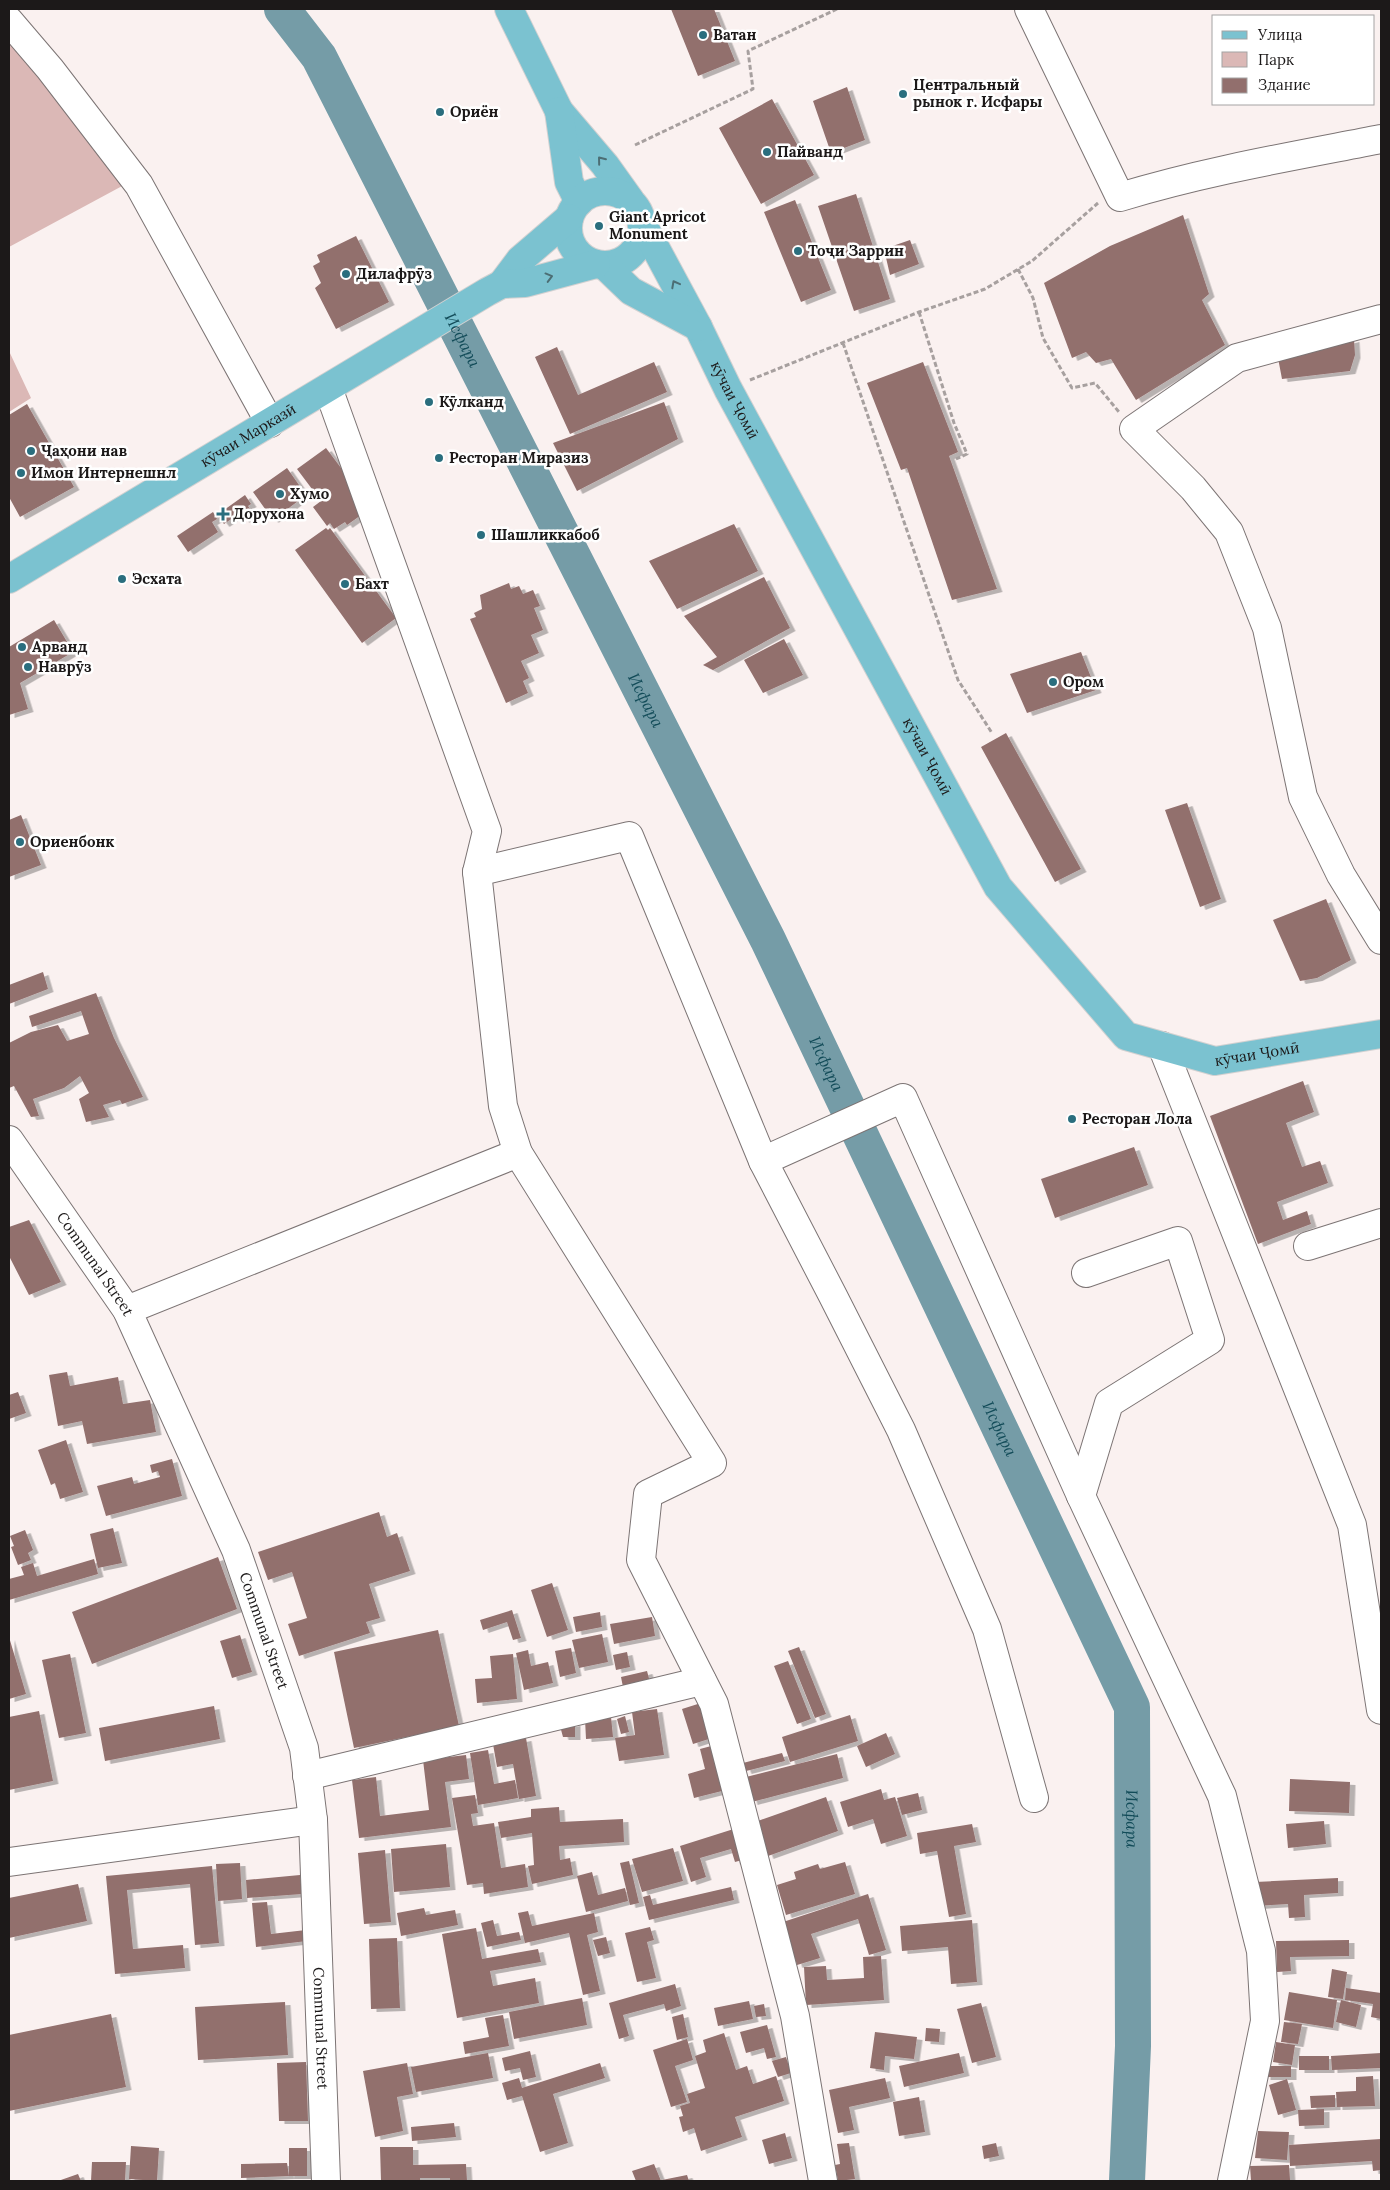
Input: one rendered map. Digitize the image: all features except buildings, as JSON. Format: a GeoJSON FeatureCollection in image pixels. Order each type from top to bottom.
{"type":"FeatureCollection","features":[{"type":"Feature","properties":{"kind":"main road","name":"кӯчаи Ҷомӣ"},"geometry":{"type":"LineString","coordinates":[[509,9],[560,112],[604,165],[636,211],[698,326],[728,389],[998,887],[1126,1036],[1215,1061],[1381,1034]]}},
{"type":"Feature","properties":{"kind":"main road"},"geometry":{"type":"LineString","coordinates":[[560,112],[568,182],[574,210],[569,236],[576,252],[585,260],[600,265],[631,291],[698,326]]}},
{"type":"Feature","properties":{"kind":"main road"},"geometry":{"type":"LineString","coordinates":[[604,191],[620,194],[636,211],[642,235],[638,247],[620,263],[600,265],[525,283],[494,288],[520,260],[588,195],[604,191]]}},
{"type":"Feature","properties":{"kind":"main road","name":"кӯчаи Марказӣ"},"geometry":{"type":"LineString","coordinates":[[9,578],[494,288]]}},
{"type":"Feature","properties":{"kind":"street"},"geometry":{"type":"LineString","coordinates":[[1029,9],[1120,197],[1153,187],[1256,164],[1381,139]]}},
{"type":"Feature","properties":{"kind":"street"},"geometry":{"type":"LineString","coordinates":[[9,21],[50,69],[139,185],[270,423]]}},
{"type":"Feature","properties":{"kind":"street"},"geometry":{"type":"LineString","coordinates":[[1381,318],[1237,358],[1134,429],[1193,488],[1229,532],[1267,628],[1303,797],[1341,875],[1381,940]]}},
{"type":"Feature","properties":{"kind":"street"},"geometry":{"type":"LineString","coordinates":[[328,388],[486,831],[478,872],[503,1106],[518,1153],[712,1463],[648,1494],[641,1560],[714,1704],[795,2016],[823,2181]]}},
{"type":"Feature","properties":{"kind":"street"},"geometry":{"type":"LineString","coordinates":[[478,872],[629,836],[834,1296],[901,1430],[987,1628],[1034,1798]]}},
{"type":"Feature","properties":{"kind":"street"},"geometry":{"type":"LineString","coordinates":[[1162,1046],[1352,1525],[1372,1597],[1381,1710]]}},
{"type":"Feature","properties":{"kind":"street"},"geometry":{"type":"LineString","coordinates":[[773,1157],[903,1098],[1081,1496],[1222,1796],[1261,1951],[1264,2021],[1232,2181]]}},
{"type":"Feature","properties":{"kind":"street","name":"Communal Street"},"geometry":{"type":"LineString","coordinates":[[9,1140],[127,1310],[236,1550],[304,1748],[313,1820],[326,2181]]}},
{"type":"Feature","properties":{"kind":"street"},"geometry":{"type":"LineString","coordinates":[[127,1310],[518,1153]]}},
{"type":"Feature","properties":{"kind":"street"},"geometry":{"type":"LineString","coordinates":[[1308,1246],[1381,1223]]}},
{"type":"Feature","properties":{"kind":"street"},"geometry":{"type":"LineString","coordinates":[[1081,1496],[1109,1403],[1210,1340],[1178,1241],[1086,1273]]}},
{"type":"Feature","properties":{"kind":"street"},"geometry":{"type":"LineString","coordinates":[[307,1776],[702,1681]]}},
{"type":"Feature","properties":{"kind":"street"},"geometry":{"type":"LineString","coordinates":[[9,1862],[313,1820]]}},
{"type":"Feature","properties":{"kind":"path"},"geometry":{"type":"LineString","coordinates":[[635,145],[753,88],[748,51],[837,9]]}},
{"type":"Feature","properties":{"kind":"path"},"geometry":{"type":"LineString","coordinates":[[728,389],[919,312],[985,289],[1032,261],[1097,204],[1120,197]]}},
{"type":"Feature","properties":{"kind":"path"},"geometry":{"type":"LineString","coordinates":[[1018,269],[1033,298],[1042,338],[1072,388],[1094,384],[1134,429]]}},
{"type":"Feature","properties":{"kind":"path"},"geometry":{"type":"LineString","coordinates":[[919,312],[954,423],[967,454],[956,459]]}},
{"type":"Feature","properties":{"kind":"path"},"geometry":{"type":"LineString","coordinates":[[843,343],[958,680],[992,733]]}},
{"type":"Feature","properties":{"kind":"green space"},"geometry":{"type":"Polygon","coordinates":[[[9,27],[137,178],[9,247],[9,27]]]}},
{"type":"Feature","properties":{"kind":"green space"},"geometry":{"type":"Polygon","coordinates":[[[9,351],[31,398],[9,412],[9,351]]]}},
{"type":"Feature","properties":{"kind":"waterway","name":"Исфара"},"geometry":{"type":"LineString","coordinates":[[282,9],[319,57],[768,940],[1132,1707],[1133,2046],[1127,2181]]}},
{"type":"Feature","properties":{"kind":"place","name":"Ватан"},"geometry":{"type":"Point","coordinates":[703,35]}},
{"type":"Feature","properties":{"kind":"place","name":"Центральный рынок г. Исфары"},"geometry":{"type":"Point","coordinates":[903,94]}},
{"type":"Feature","properties":{"kind":"place","name":"Ориён"},"geometry":{"type":"Point","coordinates":[440,112]}},
{"type":"Feature","properties":{"kind":"place","name":"Пайванд"},"geometry":{"type":"Point","coordinates":[767,152]}},
{"type":"Feature","properties":{"kind":"place","name":"Giant Apricot Monument"},"geometry":{"type":"Point","coordinates":[599,226]}},
{"type":"Feature","properties":{"kind":"place","name":"Тоҷи Заррин"},"geometry":{"type":"Point","coordinates":[798,251]}},
{"type":"Feature","properties":{"kind":"place","name":"Дилафрӯз"},"geometry":{"type":"Point","coordinates":[346,274]}},
{"type":"Feature","properties":{"kind":"place","name":"Кӯлканд"},"geometry":{"type":"Point","coordinates":[429,402]}},
{"type":"Feature","properties":{"kind":"place","name":"Ҷаҳони нав"},"geometry":{"type":"Point","coordinates":[31,451]}},
{"type":"Feature","properties":{"kind":"place","name":"Ресторан Миразиз"},"geometry":{"type":"Point","coordinates":[439,458]}},
{"type":"Feature","properties":{"kind":"place","name":"Имон Интернешнл"},"geometry":{"type":"Point","coordinates":[21,473]}},
{"type":"Feature","properties":{"kind":"place","name":"Хумо"},"geometry":{"type":"Point","coordinates":[280,494]}},
{"type":"Feature","properties":{"kind":"place","name":"Дорухона"},"geometry":{"type":"Point","coordinates":[223,514]}},
{"type":"Feature","properties":{"kind":"place","name":"Шашликкабоб"},"geometry":{"type":"Point","coordinates":[481,535]}},
{"type":"Feature","properties":{"kind":"place","name":"Эсхата"},"geometry":{"type":"Point","coordinates":[122,579]}},
{"type":"Feature","properties":{"kind":"place","name":"Бахт"},"geometry":{"type":"Point","coordinates":[345,584]}},
{"type":"Feature","properties":{"kind":"place","name":"Арванд"},"geometry":{"type":"Point","coordinates":[22,647]}},
{"type":"Feature","properties":{"kind":"place","name":"Наврӯз"},"geometry":{"type":"Point","coordinates":[28,667]}},
{"type":"Feature","properties":{"kind":"place","name":"Ором"},"geometry":{"type":"Point","coordinates":[1053,682]}},
{"type":"Feature","properties":{"kind":"place","name":"Ориенбонк"},"geometry":{"type":"Point","coordinates":[20,842]}},
{"type":"Feature","properties":{"kind":"place","name":"Ресторан Лола"},"geometry":{"type":"Point","coordinates":[1072,1119]}}]}
